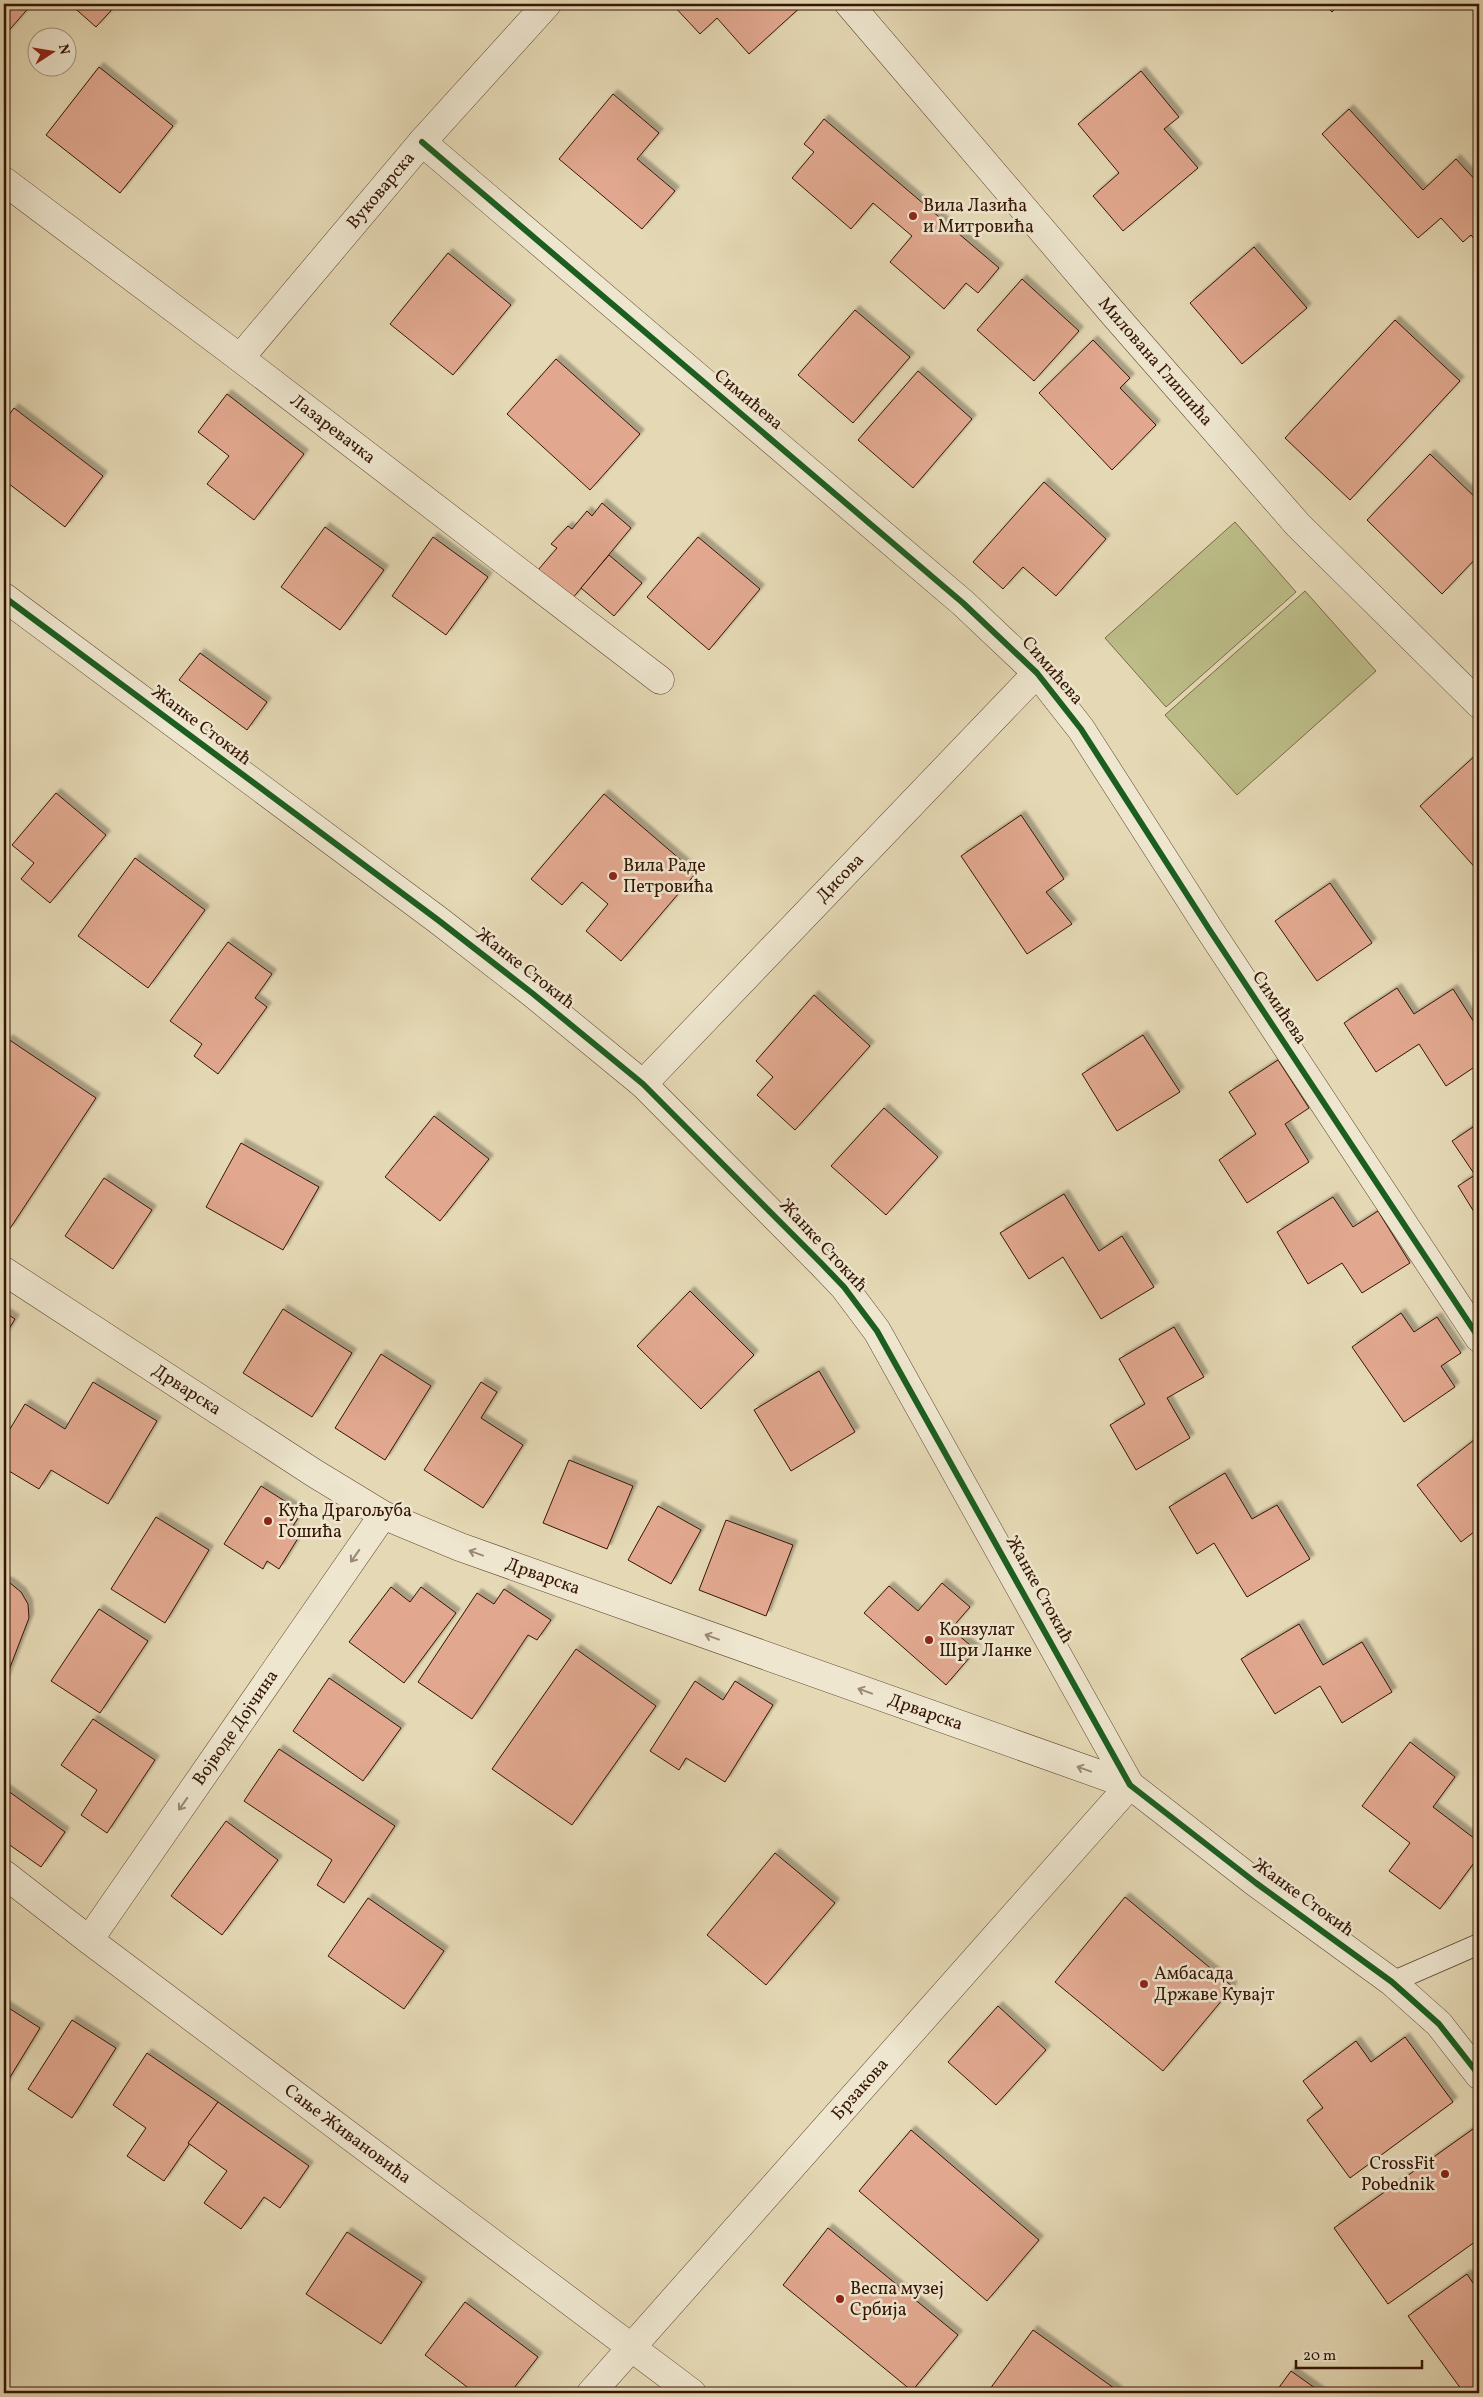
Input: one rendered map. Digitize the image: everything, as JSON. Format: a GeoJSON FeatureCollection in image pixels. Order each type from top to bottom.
{"type":"FeatureCollection","features":[{"type":"Feature","properties":{"kind":"street","name":"Вуковарска"},"geometry":{"type":"LineString","coordinates":[[240,358],[422,142],[547,4]]}},
{"type":"Feature","properties":{"kind":"street","name":"Милована Глишића"},"geometry":{"type":"LineString","coordinates":[[849,4],[1111,311],[1298,525],[1479,704]]}},
{"type":"Feature","properties":{"kind":"street","name":"Симићева"},"geometry":{"type":"LineString","coordinates":[[422,142],[963,603],[1008,643],[1037,673],[1081,729],[1208,929],[1479,1338]]}},
{"type":"Feature","properties":{"kind":"street","name":"Лазаревачка"},"geometry":{"type":"LineString","coordinates":[[4,181],[240,358],[660,680]]}},
{"type":"Feature","properties":{"kind":"street","name":"Жанке Стокић"},"geometry":{"type":"LineString","coordinates":[[4,597],[438,920],[643,1084],[844,1287],[878,1331],[1130,1785],[1256,1883],[1392,1982],[1438,2024],[1479,2075]]}},
{"type":"Feature","properties":{"kind":"street","name":"Дисова"},"geometry":{"type":"LineString","coordinates":[[643,1084],[1037,673]]}},
{"type":"Feature","properties":{"kind":"street","name":"Дрварска"},"geometry":{"type":"LineString","coordinates":[[4,1271],[383,1516],[460,1548],[1130,1785]]}},
{"type":"Feature","properties":{"kind":"street","name":"Војводе Дојчина"},"geometry":{"type":"LineString","coordinates":[[88,1940],[383,1516]]}},
{"type":"Feature","properties":{"kind":"street","name":"Брзакова"},"geometry":{"type":"LineString","coordinates":[[592,2393],[1130,1785]]}},
{"type":"Feature","properties":{"kind":"street","name":"Сање Живановића"},"geometry":{"type":"LineString","coordinates":[[4,1874],[88,1940],[692,2393]]}},
{"type":"Feature","properties":{"kind":"lane"},"geometry":{"type":"LineString","coordinates":[[1392,1982],[1479,1944]]}},
{"type":"Feature","properties":{"kind":"green space"},"geometry":{"type":"Polygon","coordinates":[[[1235,522],[1296,592],[1166,707],[1105,638],[1235,522]]]}},
{"type":"Feature","properties":{"kind":"green space"},"geometry":{"type":"Polygon","coordinates":[[[1305,591],[1376,671],[1237,795],[1165,715],[1305,591]]]}},
{"type":"Feature","properties":{"kind":"building"},"geometry":{"type":"Polygon","coordinates":[[[4,4],[32,4],[4,36],[4,4]]]}},
{"type":"Feature","properties":{"kind":"building"},"geometry":{"type":"Polygon","coordinates":[[[70,4],[117,4],[96,27],[70,4]]]}},
{"type":"Feature","properties":{"kind":"building"},"geometry":{"type":"Polygon","coordinates":[[[672,4],[804,4],[749,54],[717,18],[700,34],[672,4]]]}},
{"type":"Feature","properties":{"kind":"building"},"geometry":{"type":"Polygon","coordinates":[[[1324,4],[1340,4],[1332,12],[1324,4]]]}},
{"type":"Feature","properties":{"kind":"building"},"geometry":{"type":"Polygon","coordinates":[[[99,67],[173,126],[120,193],[46,135],[99,67]]]}},
{"type":"Feature","properties":{"kind":"building"},"geometry":{"type":"Polygon","coordinates":[[[1141,71],[1179,117],[1164,129],[1198,168],[1123,231],[1093,196],[1119,173],[1078,124],[1141,71]]]}},
{"type":"Feature","properties":{"kind":"building"},"geometry":{"type":"Polygon","coordinates":[[[613,94],[659,133],[637,159],[675,191],[642,229],[559,159],[613,94]]]}},
{"type":"Feature","properties":{"kind":"building"},"geometry":{"type":"Polygon","coordinates":[[[1349,109],[1423,190],[1456,159],[1479,184],[1479,245],[1471,235],[1463,242],[1441,218],[1418,238],[1322,134],[1349,109]]]}},
{"type":"Feature","properties":{"kind":"building","name":"Вила Лазића и Митровића"},"geometry":{"type":"Polygon","coordinates":[[[824,119],[999,268],[978,293],[966,283],[944,309],[890,262],[912,236],[873,203],[851,229],[792,178],[814,152],[804,144],[824,119]]]}},
{"type":"Feature","properties":{"kind":"building"},"geometry":{"type":"Polygon","coordinates":[[[1254,247],[1307,308],[1242,364],[1190,303],[1254,247]]]}},
{"type":"Feature","properties":{"kind":"building"},"geometry":{"type":"Polygon","coordinates":[[[448,253],[511,305],[453,375],[390,324],[448,253]]]}},
{"type":"Feature","properties":{"kind":"building"},"geometry":{"type":"Polygon","coordinates":[[[1022,279],[1079,331],[1034,381],[977,330],[1022,279]]]}},
{"type":"Feature","properties":{"kind":"building"},"geometry":{"type":"Polygon","coordinates":[[[855,310],[910,357],[853,423],[798,375],[855,310]]]}},
{"type":"Feature","properties":{"kind":"building"},"geometry":{"type":"Polygon","coordinates":[[[1395,320],[1460,381],[1350,500],[1285,438],[1395,320]]]}},
{"type":"Feature","properties":{"kind":"building"},"geometry":{"type":"Polygon","coordinates":[[[1093,340],[1130,378],[1120,388],[1156,425],[1112,470],[1039,393],[1093,340]]]}},
{"type":"Feature","properties":{"kind":"building"},"geometry":{"type":"Polygon","coordinates":[[[556,359],[640,434],[590,490],[507,414],[556,359]]]}},
{"type":"Feature","properties":{"kind":"building"},"geometry":{"type":"Polygon","coordinates":[[[918,371],[972,419],[913,488],[858,440],[918,371]]]}},
{"type":"Feature","properties":{"kind":"building"},"geometry":{"type":"Polygon","coordinates":[[[227,394],[304,454],[254,520],[207,484],[229,456],[198,432],[227,394]]]}},
{"type":"Feature","properties":{"kind":"building"},"geometry":{"type":"Polygon","coordinates":[[[14,408],[103,476],[65,527],[4,480],[4,422],[14,408]]]}},
{"type":"Feature","properties":{"kind":"building"},"geometry":{"type":"Polygon","coordinates":[[[1430,454],[1479,501],[1479,555],[1442,594],[1367,520],[1430,454]]]}},
{"type":"Feature","properties":{"kind":"building"},"geometry":{"type":"Polygon","coordinates":[[[1044,482],[1106,539],[1056,596],[1023,567],[1003,589],[973,562],[1044,482]]]}},
{"type":"Feature","properties":{"kind":"building"},"geometry":{"type":"Polygon","coordinates":[[[602,503],[631,528],[572,599],[538,570],[557,548],[551,544],[568,526],[572,529],[587,511],[592,516],[602,503]]]}},
{"type":"Feature","properties":{"kind":"building"},"geometry":{"type":"Polygon","coordinates":[[[325,527],[384,570],[340,630],[281,587],[325,527]]]}},
{"type":"Feature","properties":{"kind":"building"},"geometry":{"type":"Polygon","coordinates":[[[433,537],[488,577],[446,635],[392,596],[433,537]]]}},
{"type":"Feature","properties":{"kind":"building"},"geometry":{"type":"Polygon","coordinates":[[[698,537],[760,589],[709,650],[647,597],[698,537]]]}},
{"type":"Feature","properties":{"kind":"building"},"geometry":{"type":"Polygon","coordinates":[[[609,555],[642,583],[614,616],[581,588],[609,555]]]}},
{"type":"Feature","properties":{"kind":"building"},"geometry":{"type":"Polygon","coordinates":[[[200,653],[267,702],[247,730],[179,680],[200,653]]]}},
{"type":"Feature","properties":{"kind":"building"},"geometry":{"type":"Polygon","coordinates":[[[1479,752],[1479,872],[1420,806],[1479,752]]]}},
{"type":"Feature","properties":{"kind":"building"},"geometry":{"type":"Polygon","coordinates":[[[56,793],[106,835],[50,903],[21,879],[34,863],[12,845],[56,793]]]}},
{"type":"Feature","properties":{"kind":"building","name":"Вила Раде Петровића"},"geometry":{"type":"Polygon","coordinates":[[[604,794],[696,873],[621,961],[586,931],[608,904],[582,882],[562,905],[531,879],[604,794]]]}},
{"type":"Feature","properties":{"kind":"building"},"geometry":{"type":"Polygon","coordinates":[[[1021,815],[1064,879],[1046,892],[1072,924],[1027,954],[961,856],[1021,815]]]}},
{"type":"Feature","properties":{"kind":"building"},"geometry":{"type":"Polygon","coordinates":[[[135,858],[205,910],[148,988],[78,936],[135,858]]]}},
{"type":"Feature","properties":{"kind":"building"},"geometry":{"type":"Polygon","coordinates":[[[1330,883],[1372,943],[1317,981],[1275,921],[1330,883]]]}},
{"type":"Feature","properties":{"kind":"building"},"geometry":{"type":"Polygon","coordinates":[[[228,942],[272,974],[255,998],[267,1007],[218,1074],[194,1056],[202,1044],[170,1021],[228,942]]]}},
{"type":"Feature","properties":{"kind":"building"},"geometry":{"type":"Polygon","coordinates":[[[1397,988],[1414,1014],[1453,989],[1479,1030],[1479,1064],[1446,1086],[1419,1044],[1376,1072],[1344,1023],[1397,988]]]}},
{"type":"Feature","properties":{"kind":"building"},"geometry":{"type":"Polygon","coordinates":[[[814,995],[870,1046],[795,1130],[757,1095],[773,1077],[756,1061],[814,995]]]}},
{"type":"Feature","properties":{"kind":"building"},"geometry":{"type":"Polygon","coordinates":[[[1143,1035],[1180,1092],[1117,1131],[1082,1074],[1143,1035]]]}},
{"type":"Feature","properties":{"kind":"building"},"geometry":{"type":"Polygon","coordinates":[[[8,1039],[96,1098],[9,1230],[4,1227],[4,1046],[8,1039]]]}},
{"type":"Feature","properties":{"kind":"building"},"geometry":{"type":"Polygon","coordinates":[[[1278,1060],[1309,1108],[1285,1124],[1309,1162],[1247,1203],[1219,1160],[1256,1134],[1229,1092],[1278,1060]]]}},
{"type":"Feature","properties":{"kind":"building"},"geometry":{"type":"Polygon","coordinates":[[[884,1108],[938,1157],[886,1215],[831,1166],[884,1108]]]}},
{"type":"Feature","properties":{"kind":"building"},"geometry":{"type":"Polygon","coordinates":[[[434,1116],[489,1159],[440,1221],[385,1177],[434,1116]]]}},
{"type":"Feature","properties":{"kind":"building"},"geometry":{"type":"Polygon","coordinates":[[[1479,1123],[1479,1220],[1458,1186],[1475,1175],[1452,1141],[1479,1123]]]}},
{"type":"Feature","properties":{"kind":"building"},"geometry":{"type":"Polygon","coordinates":[[[241,1143],[319,1187],[283,1250],[206,1207],[241,1143]]]}},
{"type":"Feature","properties":{"kind":"building"},"geometry":{"type":"Polygon","coordinates":[[[104,1178],[152,1210],[113,1269],[65,1236],[104,1178]]]}},
{"type":"Feature","properties":{"kind":"building"},"geometry":{"type":"Polygon","coordinates":[[[1064,1194],[1099,1251],[1122,1236],[1154,1287],[1101,1319],[1063,1257],[1029,1279],[1000,1233],[1064,1194]]]}},
{"type":"Feature","properties":{"kind":"building"},"geometry":{"type":"Polygon","coordinates":[[[1333,1197],[1353,1227],[1378,1211],[1410,1263],[1362,1293],[1342,1263],[1308,1284],[1277,1232],[1333,1197]]]}},
{"type":"Feature","properties":{"kind":"building"},"geometry":{"type":"Polygon","coordinates":[[[690,1291],[754,1355],[701,1409],[637,1346],[690,1291]]]}},
{"type":"Feature","properties":{"kind":"building"},"geometry":{"type":"Polygon","coordinates":[[[283,1309],[352,1353],[312,1417],[243,1373],[283,1309]]]}},
{"type":"Feature","properties":{"kind":"building"},"geometry":{"type":"Polygon","coordinates":[[[4,1312],[15,1319],[4,1337],[4,1312]]]}},
{"type":"Feature","properties":{"kind":"building"},"geometry":{"type":"Polygon","coordinates":[[[1401,1313],[1414,1332],[1437,1317],[1461,1353],[1441,1366],[1455,1387],[1404,1422],[1352,1347],[1401,1313]]]}},
{"type":"Feature","properties":{"kind":"building"},"geometry":{"type":"Polygon","coordinates":[[[1174,1327],[1204,1377],[1167,1398],[1190,1438],[1136,1470],[1110,1425],[1145,1404],[1119,1359],[1174,1327]]]}},
{"type":"Feature","properties":{"kind":"building"},"geometry":{"type":"Polygon","coordinates":[[[381,1354],[431,1386],[385,1460],[335,1428],[381,1354]]]}},
{"type":"Feature","properties":{"kind":"building"},"geometry":{"type":"Polygon","coordinates":[[[819,1371],[855,1432],[791,1471],[754,1410],[819,1371]]]}},
{"type":"Feature","properties":{"kind":"building"},"geometry":{"type":"Polygon","coordinates":[[[93,1382],[157,1421],[108,1504],[51,1470],[39,1489],[4,1468],[4,1439],[25,1404],[65,1429],[93,1382]]]}},
{"type":"Feature","properties":{"kind":"building"},"geometry":{"type":"Polygon","coordinates":[[[481,1382],[497,1392],[481,1418],[523,1445],[483,1508],[424,1470],[481,1382]]]}},
{"type":"Feature","properties":{"kind":"building"},"geometry":{"type":"Polygon","coordinates":[[[1479,1436],[1479,1528],[1461,1542],[1417,1485],[1479,1436]]]}},
{"type":"Feature","properties":{"kind":"building"},"geometry":{"type":"Polygon","coordinates":[[[569,1460],[633,1486],[607,1549],[543,1523],[569,1460]]]}},
{"type":"Feature","properties":{"kind":"building"},"geometry":{"type":"Polygon","coordinates":[[[1225,1473],[1252,1519],[1277,1505],[1310,1559],[1247,1597],[1214,1543],[1197,1554],[1169,1507],[1225,1473]]]}},
{"type":"Feature","properties":{"kind":"building","name":"Кућа Драгољуба Гошића"},"geometry":{"type":"Polygon","coordinates":[[[261,1486],[302,1512],[291,1529],[300,1535],[279,1569],[267,1561],[263,1569],[224,1544],[261,1486]]]}},
{"type":"Feature","properties":{"kind":"building"},"geometry":{"type":"Polygon","coordinates":[[[658,1506],[701,1530],[671,1584],[628,1560],[658,1506]]]}},
{"type":"Feature","properties":{"kind":"building"},"geometry":{"type":"Polygon","coordinates":[[[156,1517],[209,1550],[165,1623],[111,1589],[156,1517]]]}},
{"type":"Feature","properties":{"kind":"building"},"geometry":{"type":"Polygon","coordinates":[[[726,1520],[793,1545],[766,1616],[699,1590],[726,1520]]]}},
{"type":"Feature","properties":{"kind":"building"},"geometry":{"type":"Polygon","coordinates":[[[4,1581],[10,1583],[21,1592],[28,1604],[29,1618],[4,1683],[4,1581]]]}},
{"type":"Feature","properties":{"kind":"building","name":"Конзулат Шри Ланке"},"geometry":{"type":"Polygon","coordinates":[[[942,1583],[970,1607],[951,1629],[976,1650],[946,1685],[864,1613],[889,1586],[918,1611],[942,1583]]]}},
{"type":"Feature","properties":{"kind":"building"},"geometry":{"type":"Polygon","coordinates":[[[391,1587],[410,1602],[421,1587],[456,1613],[404,1683],[349,1642],[391,1587]]]}},
{"type":"Feature","properties":{"kind":"building"},"geometry":{"type":"Polygon","coordinates":[[[504,1589],[551,1620],[537,1640],[528,1635],[472,1719],[418,1682],[477,1593],[494,1604],[504,1589]]]}},
{"type":"Feature","properties":{"kind":"building"},"geometry":{"type":"Polygon","coordinates":[[[99,1609],[148,1641],[100,1713],[51,1681],[99,1609]]]}},
{"type":"Feature","properties":{"kind":"building"},"geometry":{"type":"Polygon","coordinates":[[[1299,1624],[1323,1665],[1362,1642],[1392,1692],[1342,1723],[1320,1686],[1275,1714],[1241,1659],[1299,1624]]]}},
{"type":"Feature","properties":{"kind":"building"},"geometry":{"type":"Polygon","coordinates":[[[576,1649],[656,1706],[572,1825],[492,1769],[576,1649]]]}},
{"type":"Feature","properties":{"kind":"building"},"geometry":{"type":"Polygon","coordinates":[[[329,1678],[401,1728],[363,1781],[293,1731],[329,1678]]]}},
{"type":"Feature","properties":{"kind":"building"},"geometry":{"type":"Polygon","coordinates":[[[695,1681],[723,1700],[735,1681],[773,1705],[725,1782],[686,1758],[679,1770],[650,1751],[695,1681]]]}},
{"type":"Feature","properties":{"kind":"building"},"geometry":{"type":"Polygon","coordinates":[[[93,1719],[155,1760],[107,1833],[81,1815],[97,1790],[61,1765],[93,1719]]]}},
{"type":"Feature","properties":{"kind":"building"},"geometry":{"type":"Polygon","coordinates":[[[1410,1742],[1455,1777],[1433,1807],[1479,1842],[1479,1856],[1440,1909],[1389,1871],[1410,1843],[1362,1806],[1410,1742]]]}},
{"type":"Feature","properties":{"kind":"building"},"geometry":{"type":"Polygon","coordinates":[[[279,1749],[395,1826],[344,1903],[317,1885],[332,1860],[244,1801],[279,1749]]]}},
{"type":"Feature","properties":{"kind":"building"},"geometry":{"type":"Polygon","coordinates":[[[4,1788],[65,1832],[41,1867],[4,1841],[4,1788]]]}},
{"type":"Feature","properties":{"kind":"building"},"geometry":{"type":"Polygon","coordinates":[[[226,1821],[278,1860],[222,1935],[171,1896],[226,1821]]]}},
{"type":"Feature","properties":{"kind":"building"},"geometry":{"type":"Polygon","coordinates":[[[775,1853],[835,1903],[766,1985],[707,1935],[775,1853]]]}},
{"type":"Feature","properties":{"kind":"building","name":"Амбасада Државе Кувајт"},"geometry":{"type":"Polygon","coordinates":[[[1125,1897],[1233,1987],[1163,2071],[1055,1982],[1125,1897]]]}},
{"type":"Feature","properties":{"kind":"building"},"geometry":{"type":"Polygon","coordinates":[[[368,1898],[444,1951],[404,2009],[328,1956],[368,1898]]]}},
{"type":"Feature","properties":{"kind":"building"},"geometry":{"type":"Polygon","coordinates":[[[4,2005],[40,2028],[4,2087],[4,2005]]]}},
{"type":"Feature","properties":{"kind":"building"},"geometry":{"type":"Polygon","coordinates":[[[998,2006],[1046,2050],[996,2105],[948,2062],[998,2006]]]}},
{"type":"Feature","properties":{"kind":"building"},"geometry":{"type":"Polygon","coordinates":[[[72,2020],[116,2048],[72,2118],[28,2089],[72,2020]]]}},
{"type":"Feature","properties":{"kind":"building"},"geometry":{"type":"Polygon","coordinates":[[[1405,2037],[1453,2102],[1350,2178],[1307,2120],[1323,2108],[1303,2081],[1356,2041],[1371,2062],[1405,2037]]]}},
{"type":"Feature","properties":{"kind":"building"},"geometry":{"type":"Polygon","coordinates":[[[147,2053],[218,2102],[164,2181],[127,2156],[146,2128],[113,2105],[147,2053]]]}},
{"type":"Feature","properties":{"kind":"building"},"geometry":{"type":"Polygon","coordinates":[[[218,2102],[309,2166],[280,2208],[264,2197],[241,2229],[204,2203],[227,2171],[188,2143],[218,2102]]]}},
{"type":"Feature","properties":{"kind":"building"},"geometry":{"type":"Polygon","coordinates":[[[1473,2129],[1479,2138],[1479,2239],[1388,2304],[1334,2228],[1473,2129]]]}},
{"type":"Feature","properties":{"kind":"building"},"geometry":{"type":"Polygon","coordinates":[[[911,2130],[1039,2240],[987,2301],[859,2191],[911,2130]]]}},
{"type":"Feature","properties":{"kind":"building"},"geometry":{"type":"Polygon","coordinates":[[[828,2228],[958,2335],[912,2391],[783,2285],[828,2228]]]}},
{"type":"Feature","properties":{"kind":"building"},"geometry":{"type":"Polygon","coordinates":[[[347,2232],[422,2282],[381,2344],[306,2294],[347,2232]]]}},
{"type":"Feature","properties":{"kind":"building"},"geometry":{"type":"Polygon","coordinates":[[[1467,2274],[1479,2292],[1479,2393],[1464,2393],[1408,2316],[1467,2274]]]}},
{"type":"Feature","properties":{"kind":"building"},"geometry":{"type":"Polygon","coordinates":[[[465,2302],[538,2357],[510,2393],[475,2393],[425,2355],[465,2302]]]}},
{"type":"Feature","properties":{"kind":"building"},"geometry":{"type":"Polygon","coordinates":[[[1033,2330],[1118,2391],[1116,2393],[987,2393],[1033,2330]]]}},
{"type":"Feature","properties":{"kind":"building"},"geometry":{"type":"Polygon","coordinates":[[[1291,2371],[1322,2393],[1275,2393],[1291,2371]]]}},
{"type":"Feature","properties":{"kind":"cycle path"},"geometry":{"type":"LineString","coordinates":[[422,142],[963,603],[1037,673],[1081,729],[1209,929],[1479,1338]]}},
{"type":"Feature","properties":{"kind":"cycle path"},"geometry":{"type":"LineString","coordinates":[[4,597],[438,920],[532,993],[643,1084],[844,1287],[877,1331],[1130,1785],[1256,1883],[1392,1982],[1439,2024],[1479,2075]]}},
{"type":"Feature","properties":{"kind":"place","name":"Вила Лазића и Митровића"},"geometry":{"type":"Point","coordinates":[913,216]}},
{"type":"Feature","properties":{"kind":"place","name":"Вила Раде Петровића"},"geometry":{"type":"Point","coordinates":[613,876]}},
{"type":"Feature","properties":{"kind":"place","name":"Кућа Драгољуба Гошића"},"geometry":{"type":"Point","coordinates":[268,1521]}},
{"type":"Feature","properties":{"kind":"place","name":"Конзулат Шри Ланке"},"geometry":{"type":"Point","coordinates":[929,1640]}},
{"type":"Feature","properties":{"kind":"place","name":"Амбасада Државе Кувајт"},"geometry":{"type":"Point","coordinates":[1144,1984]}},
{"type":"Feature","properties":{"kind":"place","name":"CrossFit Pobednik"},"geometry":{"type":"Point","coordinates":[1445,2174]}},
{"type":"Feature","properties":{"kind":"place","name":"Веспа музеј Србија"},"geometry":{"type":"Point","coordinates":[840,2299]}}]}
